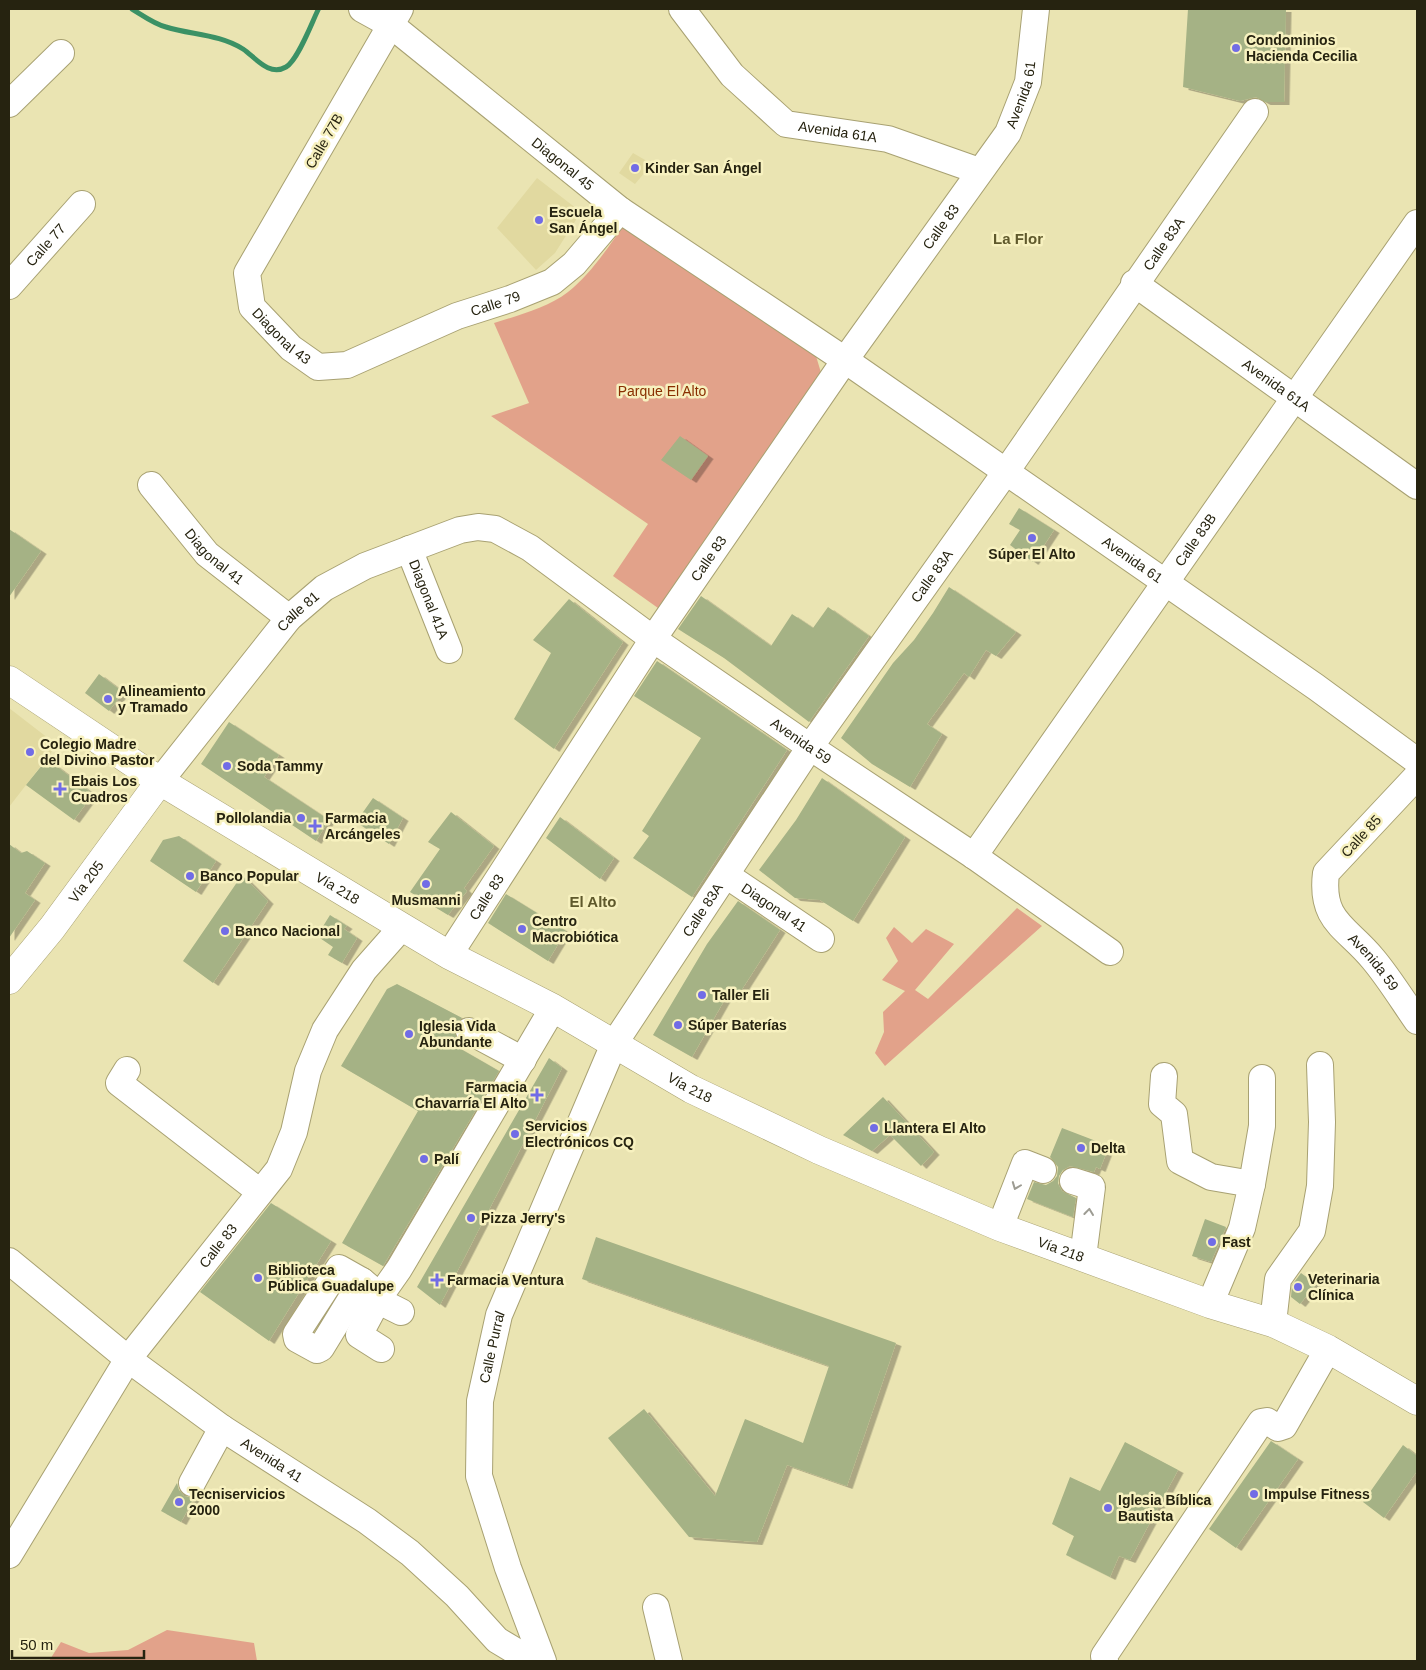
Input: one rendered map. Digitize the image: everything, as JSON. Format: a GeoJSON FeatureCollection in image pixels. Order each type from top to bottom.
{"type":"FeatureCollection","features":[{"type":"Feature","properties":{"kind":"main road","name":"Vía 218"},"geometry":{"type":"LineString","coordinates":[[9,680],[160,781],[402,927],[449,955],[553,1008],[691,1089],[785,1134],[1000,1227],[1210,1304],[1273,1323],[1328,1349],[1417,1402]]}},
{"type":"Feature","properties":{"kind":"main road","name":"Vía 205"},"geometry":{"type":"LineString","coordinates":[[9,980],[52,928],[160,781]]}},
{"type":"Feature","properties":{"kind":"street","name":"Diagonal 45"},"geometry":{"type":"LineString","coordinates":[[362,9],[396,17],[620,210],[845,360]]}},
{"type":"Feature","properties":{"kind":"street","name":"Avenida 61A"},"geometry":{"type":"LineString","coordinates":[[682,9],[732,75],[786,124],[888,138],[979,171]]}},
{"type":"Feature","properties":{"kind":"street","name":"Avenida 61"},"geometry":{"type":"LineString","coordinates":[[979,171],[1008,133],[1028,82],[1036,9]]}},
{"type":"Feature","properties":{"kind":"street","name":"Calle 77B"},"geometry":{"type":"LineString","coordinates":[[247,273],[396,17]]}},
{"type":"Feature","properties":{"kind":"street"},"geometry":{"type":"LineString","coordinates":[[9,104],[61,53]]}},
{"type":"Feature","properties":{"kind":"street","name":"Calle 83A"},"geometry":{"type":"LineString","coordinates":[[614,1044],[810,747],[1005,473],[1134,283],[1254,112]]}},
{"type":"Feature","properties":{"kind":"street","name":"Calle 83"},"geometry":{"type":"LineString","coordinates":[[449,955],[654,639],[845,360],[979,171]]}},
{"type":"Feature","properties":{"kind":"street","name":"Calle 77"},"geometry":{"type":"LineString","coordinates":[[9,286],[82,204]]}},
{"type":"Feature","properties":{"kind":"street","name":"Calle 79"},"geometry":{"type":"LineString","coordinates":[[347,365],[457,316],[510,299],[552,282],[574,264],[620,210]]}},
{"type":"Feature","properties":{"kind":"street","name":"Calle 83B"},"geometry":{"type":"LineString","coordinates":[[974,856],[1417,223]]}},
{"type":"Feature","properties":{"kind":"street","name":"Diagonal 43"},"geometry":{"type":"LineString","coordinates":[[247,273],[252,307],[291,348],[318,367],[347,365]]}},
{"type":"Feature","properties":{"kind":"street","name":"Avenida 61A"},"geometry":{"type":"LineString","coordinates":[[1134,283],[1417,486]]}},
{"type":"Feature","properties":{"kind":"street","name":"Avenida 61"},"geometry":{"type":"LineString","coordinates":[[845,360],[1005,473],[1316,687],[1417,761]]}},
{"type":"Feature","properties":{"kind":"street","name":"Diagonal 41"},"geometry":{"type":"LineString","coordinates":[[151,485],[207,554],[289,618]]}},
{"type":"Feature","properties":{"kind":"street","name":"Calle 81"},"geometry":{"type":"LineString","coordinates":[[160,781],[289,618],[324,588],[365,566],[460,530],[478,527],[495,529]]}},
{"type":"Feature","properties":{"kind":"street","name":"Avenida 59"},"geometry":{"type":"LineString","coordinates":[[495,529],[512,536],[530,548],[654,639],[810,747],[974,856],[1110,952]]}},
{"type":"Feature","properties":{"kind":"street","name":"Diagonal 41A"},"geometry":{"type":"LineString","coordinates":[[409,549],[449,650]]}},
{"type":"Feature","properties":{"kind":"street","name":"Calle 85"},"geometry":{"type":"LineString","coordinates":[[1327,906],[1324,887],[1326,873],[1417,776]]}},
{"type":"Feature","properties":{"kind":"street","name":"Diagonal 41"},"geometry":{"type":"LineString","coordinates":[[726,875],[821,939]]}},
{"type":"Feature","properties":{"kind":"street","name":"Avenida 59"},"geometry":{"type":"LineString","coordinates":[[1327,906],[1340,928],[1372,958],[1417,1021]]}},
{"type":"Feature","properties":{"kind":"street","name":"Calle 83"},"geometry":{"type":"LineString","coordinates":[[9,1555],[128,1359],[278,1169],[294,1132],[308,1070],[325,1030],[364,970],[402,927]]}},
{"type":"Feature","properties":{"kind":"street"},"geometry":{"type":"LineString","coordinates":[[381,1349],[359,1335],[371,1289],[399,1269],[553,1008]]}},
{"type":"Feature","properties":{"kind":"street"},"geometry":{"type":"LineString","coordinates":[[469,1030],[523,1060]]}},
{"type":"Feature","properties":{"kind":"street","name":"Calle Purral"},"geometry":{"type":"LineString","coordinates":[[543,1661],[508,1568],[479,1476],[480,1401],[499,1315],[614,1044]]}},
{"type":"Feature","properties":{"kind":"street"},"geometry":{"type":"LineString","coordinates":[[1273,1323],[1278,1279],[1312,1231],[1320,1186],[1322,1122],[1320,1065]]}},
{"type":"Feature","properties":{"kind":"street"},"geometry":{"type":"LineString","coordinates":[[127,1070],[119,1083],[260,1192]]}},
{"type":"Feature","properties":{"kind":"street"},"geometry":{"type":"LineString","coordinates":[[1164,1076],[1162,1104],[1174,1114],[1180,1161],[1211,1177],[1252,1184]]}},
{"type":"Feature","properties":{"kind":"street"},"geometry":{"type":"LineString","coordinates":[[1210,1304],[1242,1228],[1262,1126],[1262,1078]]}},
{"type":"Feature","properties":{"kind":"street"},"geometry":{"type":"LineString","coordinates":[[1000,1227],[1025,1163],[1044,1170]]}},
{"type":"Feature","properties":{"kind":"street"},"geometry":{"type":"LineString","coordinates":[[1073,1180],[1092,1187],[1084,1257]]}},
{"type":"Feature","properties":{"kind":"street","name":"Avenida 41"},"geometry":{"type":"LineString","coordinates":[[9,1261],[128,1359],[222,1428],[374,1526],[410,1553],[457,1596],[497,1640],[532,1661]]}},
{"type":"Feature","properties":{"kind":"street"},"geometry":{"type":"LineString","coordinates":[[371,1289],[387,1304],[401,1312]]}},
{"type":"Feature","properties":{"kind":"street"},"geometry":{"type":"LineString","coordinates":[[1105,1661],[1104,1656],[1261,1422],[1266,1421],[1278,1428],[1284,1426],[1328,1349]]}},
{"type":"Feature","properties":{"kind":"street"},"geometry":{"type":"LineString","coordinates":[[192,1483],[222,1428]]}},
{"type":"Feature","properties":{"kind":"street"},"geometry":{"type":"LineString","coordinates":[[656,1607],[669,1661]]}},
{"type":"Feature","properties":{"kind":"shaded area","name":"Kinder San Ángel"},"geometry":{"type":"Polygon","coordinates":[[[633,153],[652,164],[635,184],[619,173],[633,153]]]}},
{"type":"Feature","properties":{"kind":"shaded area","name":"Escuela San Ángel"},"geometry":{"type":"Polygon","coordinates":[[[537,178],[581,212],[555,253],[536,270],[497,228],[537,178]]]}},
{"type":"Feature","properties":{"kind":"shaded area","name":"Colegio Madre del Divino Pastor"},"geometry":{"type":"Polygon","coordinates":[[[9,708],[57,745],[9,807],[9,708]]]}},
{"type":"Feature","properties":{"kind":"green space","name":"Parque El Alto"},"geometry":{"type":"Polygon","coordinates":[[[625,224],[816,356],[822,376],[658,608],[613,576],[648,524],[491,416],[529,403],[494,323],[542,307],[568,292],[592,269],[625,224]]]}},
{"type":"Feature","properties":{"kind":"green space"},"geometry":{"type":"Polygon","coordinates":[[[1017,908],[1042,926],[885,1066],[875,1053],[884,1032],[883,1012],[905,991],[882,980],[898,961],[886,938],[894,927],[912,943],[926,929],[954,944],[915,990],[928,999],[1017,908]]]}},
{"type":"Feature","properties":{"kind":"green space"},"geometry":{"type":"Polygon","coordinates":[[[167,1630],[254,1643],[257,1661],[49,1661],[61,1642],[89,1653],[128,1650],[167,1630]]]}},
{"type":"Feature","properties":{"kind":"building","name":"Condominios Hacienda Cecilia"},"geometry":{"type":"Polygon","coordinates":[[[1188,9],[1286,9],[1284,102],[1265,102],[1256,97],[1240,101],[1183,87],[1188,9]]]}},
{"type":"Feature","properties":{"kind":"building"},"geometry":{"type":"Polygon","coordinates":[[[680,436],[708,456],[691,480],[661,460],[680,436]]]}},
{"type":"Feature","properties":{"kind":"building","name":"Súper El Alto"},"geometry":{"type":"Polygon","coordinates":[[[1019,508],[1054,530],[1033,562],[1010,545],[1020,530],[1009,524],[1019,508]]]}},
{"type":"Feature","properties":{"kind":"building"},"geometry":{"type":"Polygon","coordinates":[[[9,529],[41,551],[9,597],[9,529]]]}},
{"type":"Feature","properties":{"kind":"building"},"geometry":{"type":"Polygon","coordinates":[[[949,587],[1016,632],[996,656],[986,650],[969,677],[964,673],[927,724],[942,734],[910,787],[872,764],[841,738],[893,663],[914,640],[949,587]]]}},
{"type":"Feature","properties":{"kind":"building"},"geometry":{"type":"Polygon","coordinates":[[[701,596],[771,646],[792,614],[813,628],[828,607],[869,636],[809,722],[724,658],[678,629],[701,596]]]}},
{"type":"Feature","properties":{"kind":"building"},"geometry":{"type":"Polygon","coordinates":[[[569,599],[623,642],[554,749],[514,719],[551,653],[533,640],[569,599]]]}},
{"type":"Feature","properties":{"kind":"building"},"geometry":{"type":"Polygon","coordinates":[[[657,661],[787,750],[692,897],[633,858],[649,836],[642,831],[701,738],[634,696],[657,661]]]}},
{"type":"Feature","properties":{"kind":"building"},"geometry":{"type":"Polygon","coordinates":[[[99,674],[123,692],[109,711],[85,693],[99,674]]]}},
{"type":"Feature","properties":{"kind":"building"},"geometry":{"type":"Polygon","coordinates":[[[229,722],[279,755],[264,777],[329,820],[316,841],[201,764],[229,722]]]}},
{"type":"Feature","properties":{"kind":"building","name":"Ebais Los Cuadros"},"geometry":{"type":"Polygon","coordinates":[[[47,759],[93,794],[74,820],[26,785],[47,759]]]}},
{"type":"Feature","properties":{"kind":"building"},"geometry":{"type":"Polygon","coordinates":[[[822,778],[905,837],[853,921],[820,900],[795,898],[759,870],[796,820],[822,778]]]}},
{"type":"Feature","properties":{"kind":"building"},"geometry":{"type":"Polygon","coordinates":[[[373,798],[403,818],[389,844],[356,822],[373,798]]]}},
{"type":"Feature","properties":{"kind":"building"},"geometry":{"type":"Polygon","coordinates":[[[451,812],[494,846],[464,888],[467,891],[448,915],[410,892],[440,849],[428,842],[451,812]]]}},
{"type":"Feature","properties":{"kind":"building"},"geometry":{"type":"Polygon","coordinates":[[[560,817],[614,858],[600,879],[546,838],[560,817]]]}},
{"type":"Feature","properties":{"kind":"building","name":"Banco Popular"},"geometry":{"type":"Polygon","coordinates":[[[179,836],[216,861],[196,892],[150,861],[163,840],[179,836]]]}},
{"type":"Feature","properties":{"kind":"building"},"geometry":{"type":"Polygon","coordinates":[[[9,844],[21,853],[27,851],[45,863],[25,893],[35,900],[9,938],[9,844]]]}},
{"type":"Feature","properties":{"kind":"building","name":"Banco Nacional"},"geometry":{"type":"Polygon","coordinates":[[[242,875],[268,901],[213,983],[183,961],[242,875]]]}},
{"type":"Feature","properties":{"kind":"building"},"geometry":{"type":"Polygon","coordinates":[[[506,894],[566,931],[548,961],[488,923],[506,894]]]}},
{"type":"Feature","properties":{"kind":"building"},"geometry":{"type":"Polygon","coordinates":[[[738,901],[780,930],[737,997],[729,992],[692,1057],[653,1035],[707,944],[738,901]]]}},
{"type":"Feature","properties":{"kind":"building"},"geometry":{"type":"Polygon","coordinates":[[[330,915],[347,926],[344,929],[357,938],[342,963],[328,955],[333,947],[317,936],[330,915]]]}},
{"type":"Feature","properties":{"kind":"building"},"geometry":{"type":"Polygon","coordinates":[[[397,984],[462,1018],[456,1024],[456,1038],[452,1044],[499,1071],[383,1266],[342,1243],[418,1111],[341,1066],[387,989],[397,984]]]}},
{"type":"Feature","properties":{"kind":"building"},"geometry":{"type":"Polygon","coordinates":[[[549,1058],[562,1068],[440,1305],[417,1287],[549,1058]]]}},
{"type":"Feature","properties":{"kind":"building","name":"Llantera El Alto"},"geometry":{"type":"Polygon","coordinates":[[[883,1097],[934,1152],[921,1166],[890,1135],[872,1151],[843,1135],[883,1097]]]}},
{"type":"Feature","properties":{"kind":"building"},"geometry":{"type":"Polygon","coordinates":[[[1062,1128],[1109,1146],[1100,1169],[1096,1167],[1094,1172],[1070,1166],[1063,1170],[1059,1176],[1058,1184],[1062,1191],[1076,1198],[1073,1217],[1027,1199],[1034,1182],[1046,1185],[1057,1176],[1058,1167],[1050,1157],[1062,1128]]]}},
{"type":"Feature","properties":{"kind":"building","name":"Biblioteca Pública Guadalupe"},"geometry":{"type":"Polygon","coordinates":[[[271,1203],[331,1241],[269,1341],[200,1292],[271,1203]]]}},
{"type":"Feature","properties":{"kind":"building","name":"Fast"},"geometry":{"type":"Polygon","coordinates":[[[1205,1219],[1226,1227],[1211,1262],[1192,1256],[1205,1219]]]}},
{"type":"Feature","properties":{"kind":"building"},"geometry":{"type":"Polygon","coordinates":[[[596,1237],[896,1343],[847,1486],[787,1465],[757,1542],[689,1537],[608,1438],[644,1409],[715,1496],[745,1419],[803,1443],[829,1366],[582,1279],[596,1237]]]}},
{"type":"Feature","properties":{"kind":"building","name":"Veterinaria Clínica"},"geometry":{"type":"Polygon","coordinates":[[[1301,1273],[1316,1284],[1300,1304],[1291,1297],[1292,1285],[1301,1273]]]}},
{"type":"Feature","properties":{"kind":"building","name":"Impulse Fitness"},"geometry":{"type":"Polygon","coordinates":[[[1271,1441],[1298,1459],[1236,1548],[1209,1529],[1271,1441]]]}},
{"type":"Feature","properties":{"kind":"building","name":"Iglesia Bíblica Bautista"},"geometry":{"type":"Polygon","coordinates":[[[1125,1442],[1178,1470],[1130,1560],[1119,1556],[1110,1577],[1066,1555],[1074,1536],[1052,1524],[1070,1477],[1100,1491],[1125,1442]]]}},
{"type":"Feature","properties":{"kind":"building"},"geometry":{"type":"Polygon","coordinates":[[[1403,1445],[1417,1456],[1417,1471],[1384,1518],[1363,1502],[1403,1445]]]}},
{"type":"Feature","properties":{"kind":"building","name":"Tecniservicios 2000"},"geometry":{"type":"Polygon","coordinates":[[[177,1483],[179,1490],[184,1496],[194,1498],[181,1522],[161,1511],[177,1483]]]}},
{"type":"Feature","properties":{"kind":"waterway"},"geometry":{"type":"LineString","coordinates":[[132,9],[162,26],[234,44],[263,65],[274,70],[286,67],[291,63],[318,10]]}},
{"type":"Feature","properties":{"kind":"place","name":"Condominios Hacienda Cecilia"},"geometry":{"type":"Point","coordinates":[1236,48]}},
{"type":"Feature","properties":{"kind":"place","name":"Kinder San Ángel"},"geometry":{"type":"Point","coordinates":[635,168]}},
{"type":"Feature","properties":{"kind":"place","name":"Escuela San Ángel"},"geometry":{"type":"Point","coordinates":[539,220]}},
{"type":"Feature","properties":{"kind":"place","name":"Súper El Alto"},"geometry":{"type":"Point","coordinates":[1032,538]}},
{"type":"Feature","properties":{"kind":"place","name":"Alineamiento y Tramado"},"geometry":{"type":"Point","coordinates":[108,699]}},
{"type":"Feature","properties":{"kind":"place","name":"Colegio Madre del Divino Pastor"},"geometry":{"type":"Point","coordinates":[30,752]}},
{"type":"Feature","properties":{"kind":"place","name":"Soda Tammy"},"geometry":{"type":"Point","coordinates":[227,766]}},
{"type":"Feature","properties":{"kind":"place","name":"Ebais Los Cuadros"},"geometry":{"type":"Point","coordinates":[60,789]}},
{"type":"Feature","properties":{"kind":"place","name":"Pollolandia"},"geometry":{"type":"Point","coordinates":[301,818]}},
{"type":"Feature","properties":{"kind":"place","name":"Farmacia Arcángeles"},"geometry":{"type":"Point","coordinates":[315,826]}},
{"type":"Feature","properties":{"kind":"place","name":"Banco Popular"},"geometry":{"type":"Point","coordinates":[190,876]}},
{"type":"Feature","properties":{"kind":"place","name":"Musmanni"},"geometry":{"type":"Point","coordinates":[426,884]}},
{"type":"Feature","properties":{"kind":"place","name":"Centro Macrobiótica"},"geometry":{"type":"Point","coordinates":[522,929]}},
{"type":"Feature","properties":{"kind":"place","name":"Banco Nacional"},"geometry":{"type":"Point","coordinates":[225,931]}},
{"type":"Feature","properties":{"kind":"place","name":"Taller Eli"},"geometry":{"type":"Point","coordinates":[702,995]}},
{"type":"Feature","properties":{"kind":"place","name":"Súper Baterías"},"geometry":{"type":"Point","coordinates":[678,1025]}},
{"type":"Feature","properties":{"kind":"place","name":"Iglesia Vida Abundante"},"geometry":{"type":"Point","coordinates":[409,1034]}},
{"type":"Feature","properties":{"kind":"place","name":"Farmacia Chavarría El Alto"},"geometry":{"type":"Point","coordinates":[537,1095]}},
{"type":"Feature","properties":{"kind":"place","name":"Llantera El Alto"},"geometry":{"type":"Point","coordinates":[874,1128]}},
{"type":"Feature","properties":{"kind":"place","name":"Servicios Electrónicos CQ"},"geometry":{"type":"Point","coordinates":[515,1134]}},
{"type":"Feature","properties":{"kind":"place","name":"Delta"},"geometry":{"type":"Point","coordinates":[1081,1148]}},
{"type":"Feature","properties":{"kind":"place","name":"Palí"},"geometry":{"type":"Point","coordinates":[424,1159]}},
{"type":"Feature","properties":{"kind":"place","name":"Pizza Jerry's"},"geometry":{"type":"Point","coordinates":[471,1218]}},
{"type":"Feature","properties":{"kind":"place","name":"Fast"},"geometry":{"type":"Point","coordinates":[1212,1242]}},
{"type":"Feature","properties":{"kind":"place","name":"Biblioteca Pública Guadalupe"},"geometry":{"type":"Point","coordinates":[258,1278]}},
{"type":"Feature","properties":{"kind":"place","name":"Farmacia Ventura"},"geometry":{"type":"Point","coordinates":[437,1280]}},
{"type":"Feature","properties":{"kind":"place","name":"Veterinaria Clínica"},"geometry":{"type":"Point","coordinates":[1298,1287]}},
{"type":"Feature","properties":{"kind":"place","name":"Impulse Fitness"},"geometry":{"type":"Point","coordinates":[1254,1494]}},
{"type":"Feature","properties":{"kind":"place","name":"Tecniservicios 2000"},"geometry":{"type":"Point","coordinates":[179,1502]}},
{"type":"Feature","properties":{"kind":"place","name":"Iglesia Bíblica Bautista"},"geometry":{"type":"Point","coordinates":[1108,1508]}},
{"type":"Feature","properties":{"kind":"district","name":"La Flor"},"geometry":{"type":"Point","coordinates":[1018,239]}},
{"type":"Feature","properties":{"kind":"district","name":"El Alto"},"geometry":{"type":"Point","coordinates":[593,902]}}]}
